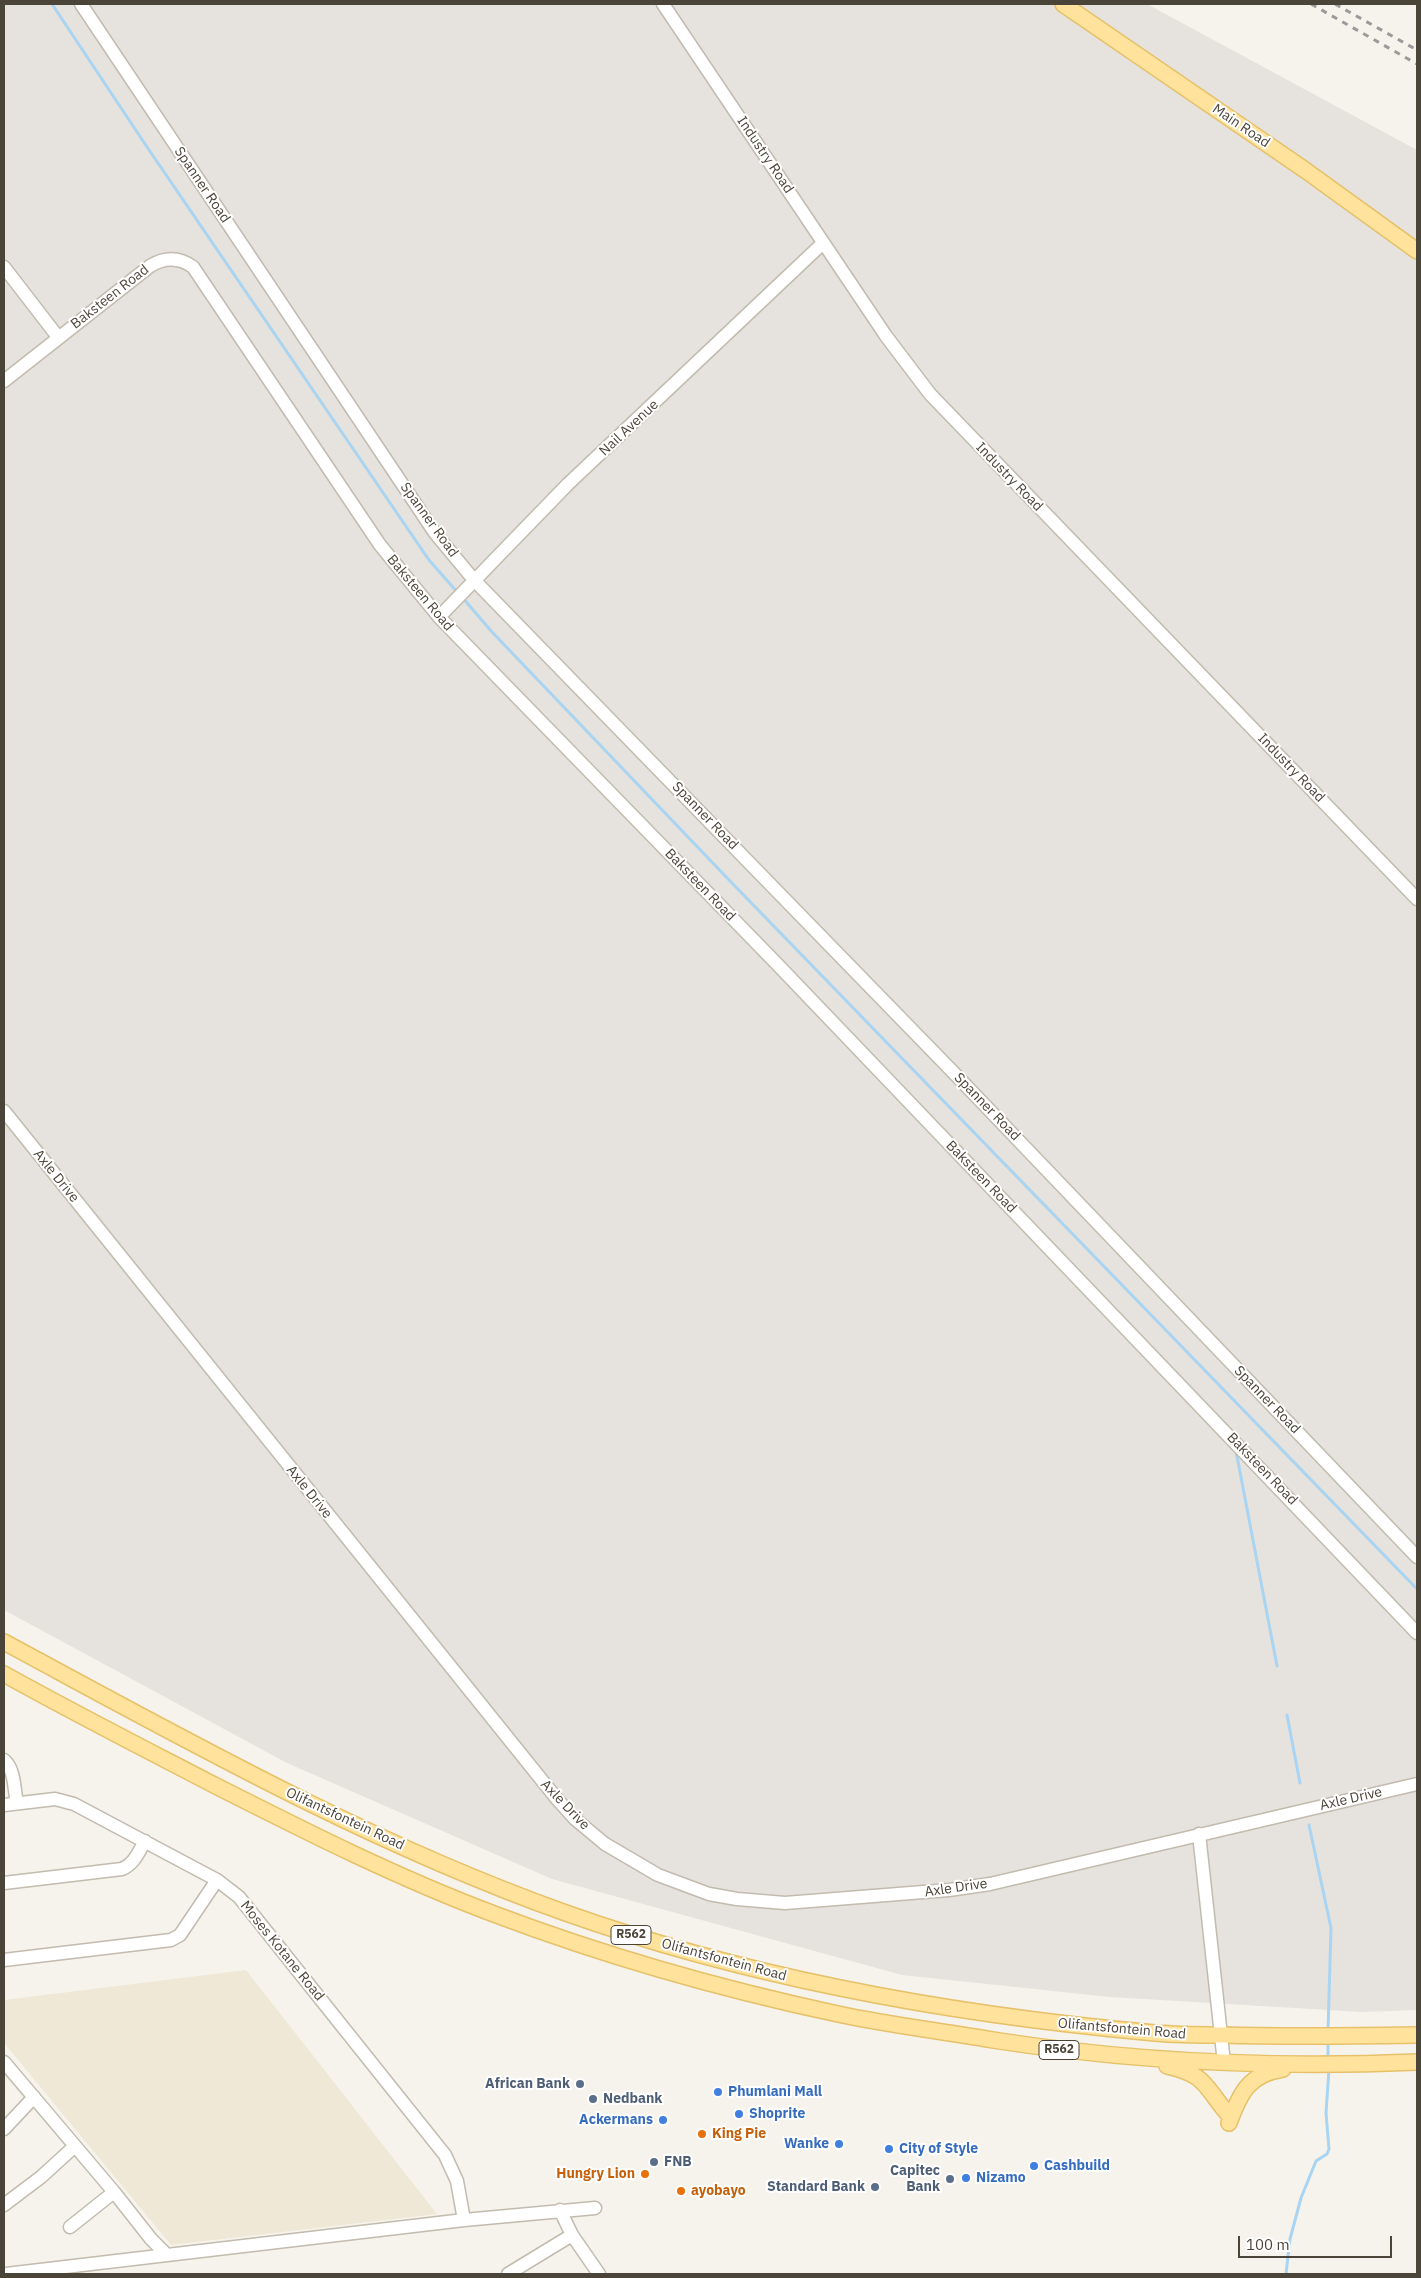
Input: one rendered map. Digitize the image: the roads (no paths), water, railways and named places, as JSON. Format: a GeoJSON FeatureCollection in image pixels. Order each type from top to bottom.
{"type":"FeatureCollection","features":[{"type":"Feature","properties":{"kind":"main road","name":"Main Road"},"geometry":{"type":"LineString","coordinates":[[1063,4],[1305,170],[1417,251]]}},
{"type":"Feature","properties":{"kind":"main road","name":"Olifantsfontein Road"},"geometry":{"type":"LineString","coordinates":[[4,1642],[239,1768],[350,1824],[490,1884],[563,1912],[702,1956],[848,1991],[932,2006],[1093,2028],[1158,2034],[1315,2037],[1417,2035]]}},
{"type":"Feature","properties":{"kind":"main road","name":"Olifantsfontein Road"},"geometry":{"type":"LineString","coordinates":[[4,1674],[335,1847],[454,1898],[541,1931],[669,1972],[841,2015],[1028,2046],[1127,2057],[1224,2063],[1352,2065],[1417,2062]]}},
{"type":"Feature","properties":{"kind":"main road"},"geometry":{"type":"LineString","coordinates":[[1127,2057],[1188,2071],[1195,2075],[1208,2086],[1229,2119],[1240,2096],[1253,2080],[1278,2070],[1313,2065]]}},
{"type":"Feature","properties":{"kind":"street","name":"Spanner Road"},"geometry":{"type":"LineString","coordinates":[[81,4],[435,533],[474,580],[946,1064],[1417,1557]]}},
{"type":"Feature","properties":{"kind":"street","name":"Industry Road"},"geometry":{"type":"LineString","coordinates":[[663,4],[898,354],[940,405],[1417,899]]}},
{"type":"Feature","properties":{"kind":"street","name":"Nail Avenue"},"geometry":{"type":"LineString","coordinates":[[439,617],[568,484],[823,243]]}},
{"type":"Feature","properties":{"kind":"street","name":"Baksteen Road"},"geometry":{"type":"LineString","coordinates":[[4,381],[157,261],[175,258],[185,261],[193,267],[380,545],[439,617],[777,964],[1417,1633]]}},
{"type":"Feature","properties":{"kind":"street"},"geometry":{"type":"LineString","coordinates":[[4,267],[58,337]]}},
{"type":"Feature","properties":{"kind":"street","name":"Axle Drive"},"geometry":{"type":"LineString","coordinates":[[4,1111],[557,1799],[575,1819],[597,1838],[631,1861],[658,1875],[709,1894],[738,1899],[785,1903],[949,1890],[990,1884],[1417,1784]]}},
{"type":"Feature","properties":{"kind":"street"},"geometry":{"type":"LineString","coordinates":[[4,1760],[9,1765],[11,1771],[17,1803]]}},
{"type":"Feature","properties":{"kind":"street","name":"Moses Kotane Road"},"geometry":{"type":"LineString","coordinates":[[4,1805],[55,1800],[74,1804],[217,1880],[242,1900],[444,2155],[457,2181],[464,2220]]}},
{"type":"Feature","properties":{"kind":"street"},"geometry":{"type":"LineString","coordinates":[[1199,1834],[1219,2035],[1224,2063]]}},
{"type":"Feature","properties":{"kind":"street"},"geometry":{"type":"LineString","coordinates":[[4,1883],[122,1869],[129,1866],[135,1859],[145,1842]]}},
{"type":"Feature","properties":{"kind":"street"},"geometry":{"type":"LineString","coordinates":[[4,1960],[171,1940],[180,1935],[217,1880]]}},
{"type":"Feature","properties":{"kind":"street"},"geometry":{"type":"LineString","coordinates":[[6,2068],[34,2097],[151,2239],[167,2255]]}},
{"type":"Feature","properties":{"kind":"street"},"geometry":{"type":"LineString","coordinates":[[4,2129],[34,2097]]}},
{"type":"Feature","properties":{"kind":"street"},"geometry":{"type":"LineString","coordinates":[[4,2205],[41,2177],[75,2146]]}},
{"type":"Feature","properties":{"kind":"street"},"geometry":{"type":"LineString","coordinates":[[70,2227],[114,2192]]}},
{"type":"Feature","properties":{"kind":"street"},"geometry":{"type":"LineString","coordinates":[[6,2274],[464,2220],[595,2208]]}},
{"type":"Feature","properties":{"kind":"street"},"geometry":{"type":"LineString","coordinates":[[560,2210],[572,2235],[599,2274]]}},
{"type":"Feature","properties":{"kind":"street"},"geometry":{"type":"LineString","coordinates":[[508,2274],[572,2235]]}},
{"type":"Feature","properties":{"kind":"waterway"},"geometry":{"type":"LineString","coordinates":[[52,4],[147,147],[429,560],[458,593]]}},
{"type":"Feature","properties":{"kind":"waterway"},"geometry":{"type":"LineString","coordinates":[[462,597],[492,632],[731,882],[1417,1589]]}},
{"type":"Feature","properties":{"kind":"waterway"},"geometry":{"type":"LineString","coordinates":[[1236,1451],[1277,1666]]}},
{"type":"Feature","properties":{"kind":"waterway"},"geometry":{"type":"LineString","coordinates":[[1287,1715],[1300,1783]]}},
{"type":"Feature","properties":{"kind":"waterway"},"geometry":{"type":"LineString","coordinates":[[1309,1825],[1331,1928],[1328,2031]]}},
{"type":"Feature","properties":{"kind":"waterway"},"geometry":{"type":"LineString","coordinates":[[1328,2039],[1328,2061]]}},
{"type":"Feature","properties":{"kind":"waterway"},"geometry":{"type":"LineString","coordinates":[[1286,2274],[1290,2239],[1301,2198],[1316,2161],[1327,2154],[1329,2149],[1326,2113],[1329,2069]]}},
{"type":"Feature","properties":{"kind":"railway"},"geometry":{"type":"LineString","coordinates":[[1311,4],[1417,64]]}},
{"type":"Feature","properties":{"kind":"railway"},"geometry":{"type":"LineString","coordinates":[[1335,4],[1417,50]]}},
{"type":"Feature","properties":{"kind":"place","name":"African Bank"},"geometry":{"type":"Point","coordinates":[580,2084]}},
{"type":"Feature","properties":{"kind":"place","name":"Phumlani Mall"},"geometry":{"type":"Point","coordinates":[718,2092]}},
{"type":"Feature","properties":{"kind":"place","name":"Nedbank"},"geometry":{"type":"Point","coordinates":[593,2099]}},
{"type":"Feature","properties":{"kind":"place","name":"Shoprite"},"geometry":{"type":"Point","coordinates":[739,2114]}},
{"type":"Feature","properties":{"kind":"place","name":"Ackermans"},"geometry":{"type":"Point","coordinates":[663,2120]}},
{"type":"Feature","properties":{"kind":"place","name":"King Pie"},"geometry":{"type":"Point","coordinates":[702,2134]}},
{"type":"Feature","properties":{"kind":"place","name":"Wanke"},"geometry":{"type":"Point","coordinates":[839,2144]}},
{"type":"Feature","properties":{"kind":"place","name":"City of Style"},"geometry":{"type":"Point","coordinates":[889,2149]}},
{"type":"Feature","properties":{"kind":"place","name":"FNB"},"geometry":{"type":"Point","coordinates":[654,2162]}},
{"type":"Feature","properties":{"kind":"place","name":"Cashbuild"},"geometry":{"type":"Point","coordinates":[1034,2166]}},
{"type":"Feature","properties":{"kind":"place","name":"Hungry Lion"},"geometry":{"type":"Point","coordinates":[645,2174]}},
{"type":"Feature","properties":{"kind":"place","name":"Nizamo"},"geometry":{"type":"Point","coordinates":[966,2178]}},
{"type":"Feature","properties":{"kind":"place","name":"Capitec Bank"},"geometry":{"type":"Point","coordinates":[950,2179]}},
{"type":"Feature","properties":{"kind":"place","name":"Standard Bank"},"geometry":{"type":"Point","coordinates":[875,2187]}},
{"type":"Feature","properties":{"kind":"place","name":"ayobayo"},"geometry":{"type":"Point","coordinates":[681,2191]}}]}
